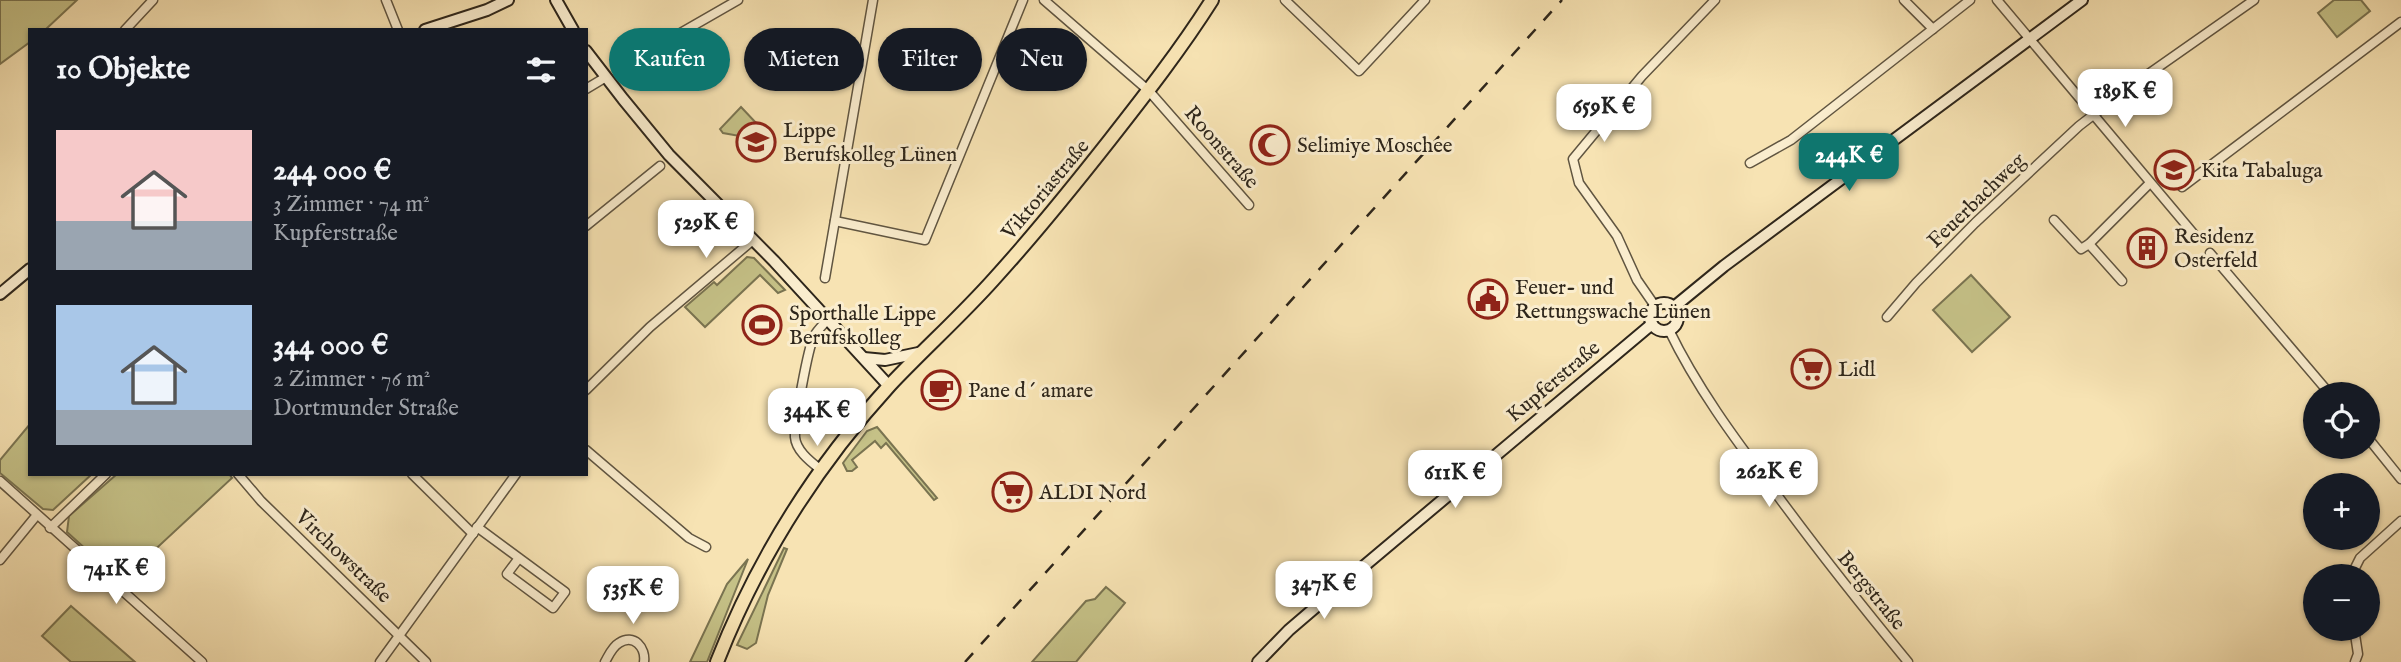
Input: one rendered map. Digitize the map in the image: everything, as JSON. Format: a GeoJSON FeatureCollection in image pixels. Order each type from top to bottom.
{"type":"FeatureCollection","features":[{"type":"Feature","properties":{"kind":"main road","name":"Viktoriastraße"},"geometry":{"type":"LineString","coordinates":[[717,662],[770,551],[787,520],[821,470],[889,386],[1030,239],[1149,91],[1212,0]]}},
{"type":"Feature","properties":{"kind":"street"},"geometry":{"type":"LineString","coordinates":[[127,28],[153,0]]}},
{"type":"Feature","properties":{"kind":"street"},"geometry":{"type":"LineString","coordinates":[[386,0],[397,28]]}},
{"type":"Feature","properties":{"kind":"street"},"geometry":{"type":"LineString","coordinates":[[431,28],[488,10],[508,0]]}},
{"type":"Feature","properties":{"kind":"street"},"geometry":{"type":"LineString","coordinates":[[556,0],[572,28]]}},
{"type":"Feature","properties":{"kind":"street"},"geometry":{"type":"LineString","coordinates":[[689,28],[738,0]]}},
{"type":"Feature","properties":{"kind":"street"},"geometry":{"type":"LineString","coordinates":[[825,278],[873,0]]}},
{"type":"Feature","properties":{"kind":"street"},"geometry":{"type":"LineString","coordinates":[[835,221],[925,240],[1023,0]]}},
{"type":"Feature","properties":{"kind":"street","name":"Roonstraße"},"geometry":{"type":"LineString","coordinates":[[1044,0],[1149,91],[1248,205]]}},
{"type":"Feature","properties":{"kind":"street"},"geometry":{"type":"LineString","coordinates":[[1285,0],[1359,71],[1424,0]]}},
{"type":"Feature","properties":{"kind":"street"},"geometry":{"type":"LineString","coordinates":[[1655,306],[1637,280],[1617,236],[1579,183],[1573,159],[1642,76],[1715,0]]}},
{"type":"Feature","properties":{"kind":"street"},"geometry":{"type":"LineString","coordinates":[[1904,0],[1933,29]]}},
{"type":"Feature","properties":{"kind":"street"},"geometry":{"type":"LineString","coordinates":[[1750,163],[1791,140],[1970,0]]}},
{"type":"Feature","properties":{"kind":"street"},"geometry":{"type":"LineString","coordinates":[[1997,0],[2198,239]]}},
{"type":"Feature","properties":{"kind":"street"},"geometry":{"type":"LineString","coordinates":[[1674,307],[1724,265],[2081,0]]}},
{"type":"Feature","properties":{"kind":"street","name":"Feuerbachweg"},"geometry":{"type":"LineString","coordinates":[[1887,317],[1975,223],[2079,126],[2254,0]]}},
{"type":"Feature","properties":{"kind":"street"},"geometry":{"type":"LineString","coordinates":[[2182,187],[2401,22]]}},
{"type":"Feature","properties":{"kind":"street"},"geometry":{"type":"LineString","coordinates":[[588,54],[669,155],[753,240],[889,386]]}},
{"type":"Feature","properties":{"kind":"street"},"geometry":{"type":"LineString","coordinates":[[588,88],[606,77]]}},
{"type":"Feature","properties":{"kind":"street"},"geometry":{"type":"LineString","coordinates":[[588,224],[660,166]]}},
{"type":"Feature","properties":{"kind":"street"},"geometry":{"type":"LineString","coordinates":[[2054,220],[2081,249],[2150,183]]}},
{"type":"Feature","properties":{"kind":"street"},"geometry":{"type":"LineString","coordinates":[[588,388],[650,327],[753,240]]}},
{"type":"Feature","properties":{"kind":"street"},"geometry":{"type":"LineString","coordinates":[[2089,244],[2122,281]]}},
{"type":"Feature","properties":{"kind":"street"},"geometry":{"type":"LineString","coordinates":[[2210,253],[2320,382]]}},
{"type":"Feature","properties":{"kind":"street"},"geometry":{"type":"LineString","coordinates":[[0,294],[28,271]]}},
{"type":"Feature","properties":{"kind":"street"},"geometry":{"type":"LineString","coordinates":[[1665,303],[1674,307],[1678,320],[1669,330],[1657,329],[1652,324],[1650,314],[1655,306],[1665,303]]}},
{"type":"Feature","properties":{"kind":"street"},"geometry":{"type":"LineString","coordinates":[[821,470],[799,448],[795,437],[813,340],[828,319]]}},
{"type":"Feature","properties":{"kind":"street","name":"Kupferstraße"},"geometry":{"type":"LineString","coordinates":[[1258,662],[1289,630],[1336,589],[1652,324]]}},
{"type":"Feature","properties":{"kind":"street","name":"Bergstraße"},"geometry":{"type":"LineString","coordinates":[[1669,330],[1686,362],[1741,447],[1815,547],[1908,662]]}},
{"type":"Feature","properties":{"kind":"street"},"geometry":{"type":"LineString","coordinates":[[864,358],[885,360],[923,352]]}},
{"type":"Feature","properties":{"kind":"street"},"geometry":{"type":"LineString","coordinates":[[588,452],[694,542],[706,547]]}},
{"type":"Feature","properties":{"kind":"street"},"geometry":{"type":"LineString","coordinates":[[2380,453],[2401,479]]}},
{"type":"Feature","properties":{"kind":"street"},"geometry":{"type":"LineString","coordinates":[[50,528],[104,476]]}},
{"type":"Feature","properties":{"kind":"street","name":"Virchowstraße"},"geometry":{"type":"LineString","coordinates":[[240,476],[261,501],[426,662]]}},
{"type":"Feature","properties":{"kind":"street"},"geometry":{"type":"LineString","coordinates":[[414,476],[475,530],[519,558],[565,592],[553,608],[507,574],[519,558]]}},
{"type":"Feature","properties":{"kind":"street"},"geometry":{"type":"LineString","coordinates":[[380,662],[515,476]]}},
{"type":"Feature","properties":{"kind":"street"},"geometry":{"type":"LineString","coordinates":[[0,481],[202,662]]}},
{"type":"Feature","properties":{"kind":"street"},"geometry":{"type":"LineString","coordinates":[[0,560],[36,516]]}},
{"type":"Feature","properties":{"kind":"street"},"geometry":{"type":"LineString","coordinates":[[2357,564],[2360,558],[2401,521]]}},
{"type":"Feature","properties":{"kind":"street"},"geometry":{"type":"LineString","coordinates":[[605,662],[616,644],[631,640],[645,652],[644,662]]}},
{"type":"Feature","properties":{"kind":"street"},"geometry":{"type":"LineString","coordinates":[[2355,662],[2358,654],[2356,641]]}},
{"type":"Feature","properties":{"kind":"shaded area"},"geometry":{"type":"Polygon","coordinates":[[[0,0],[77,0],[47,28],[28,28],[28,43],[0,64],[0,0]]]}},
{"type":"Feature","properties":{"kind":"shaded area"},"geometry":{"type":"Polygon","coordinates":[[[2334,0],[2361,0],[2370,11],[2337,37],[2318,13],[2334,0]]]}},
{"type":"Feature","properties":{"kind":"shaded area"},"geometry":{"type":"Polygon","coordinates":[[[741,107],[758,125],[745,137],[723,133],[720,129],[741,107]]]}},
{"type":"Feature","properties":{"kind":"shaded area"},"geometry":{"type":"Polygon","coordinates":[[[747,257],[754,258],[785,290],[778,293],[760,275],[705,327],[685,307],[714,282],[717,285],[747,257]]]}},
{"type":"Feature","properties":{"kind":"shaded area"},"geometry":{"type":"Polygon","coordinates":[[[1971,275],[2010,317],[1972,352],[1933,310],[1971,275]]]}},
{"type":"Feature","properties":{"kind":"shaded area"},"geometry":{"type":"Polygon","coordinates":[[[28,426],[28,476],[90,476],[53,510],[43,509],[0,473],[0,460],[28,426]]]}},
{"type":"Feature","properties":{"kind":"shaded area"},"geometry":{"type":"Polygon","coordinates":[[[877,427],[937,498],[934,500],[886,443],[881,448],[875,441],[852,460],[857,467],[847,471],[843,463],[867,431],[877,427]]]}},
{"type":"Feature","properties":{"kind":"shaded area"},"geometry":{"type":"Polygon","coordinates":[[[115,476],[232,478],[146,558],[138,551],[132,554],[141,564],[122,582],[67,532],[69,516],[115,476]]]}},
{"type":"Feature","properties":{"kind":"shaded area"},"geometry":{"type":"Polygon","coordinates":[[[784,548],[787,549],[768,595],[756,643],[747,649],[737,645],[784,548]]]}},
{"type":"Feature","properties":{"kind":"shaded area"},"geometry":{"type":"Polygon","coordinates":[[[748,559],[707,662],[690,662],[727,584],[748,559]]]}},
{"type":"Feature","properties":{"kind":"shaded area"},"geometry":{"type":"Polygon","coordinates":[[[1106,587],[1125,603],[1076,662],[1032,662],[1086,601],[1095,599],[1106,587]]]}},
{"type":"Feature","properties":{"kind":"shaded area"},"geometry":{"type":"Polygon","coordinates":[[[71,606],[135,662],[71,662],[42,636],[71,606]]]}},
{"type":"Feature","properties":{"kind":"railway"},"geometry":{"type":"LineString","coordinates":[[965,662],[1562,0]]}},
{"type":"Feature","properties":{"kind":"place","name":"Lippe Berufskolleg Lünen"},"geometry":{"type":"Point","coordinates":[756,142]}},
{"type":"Feature","properties":{"kind":"place","name":"Selimiye Moschee"},"geometry":{"type":"Point","coordinates":[1270,145]}},
{"type":"Feature","properties":{"kind":"place","name":"Kita Tabaluga"},"geometry":{"type":"Point","coordinates":[2174,170]}},
{"type":"Feature","properties":{"kind":"place","name":"Residenz Osterfeld"},"geometry":{"type":"Point","coordinates":[2147,248]}},
{"type":"Feature","properties":{"kind":"place","name":"Feuer- und Rettungswache Lünen"},"geometry":{"type":"Point","coordinates":[1488,299]}},
{"type":"Feature","properties":{"kind":"place","name":"Sporthalle Lippe Berufskolleg"},"geometry":{"type":"Point","coordinates":[762,325]}},
{"type":"Feature","properties":{"kind":"place","name":"Lidl"},"geometry":{"type":"Point","coordinates":[1811,369]}},
{"type":"Feature","properties":{"kind":"place","name":"Pane d´ amare"},"geometry":{"type":"Point","coordinates":[941,390]}},
{"type":"Feature","properties":{"kind":"place","name":"ALDI Nord"},"geometry":{"type":"Point","coordinates":[1012,492]}}]}
